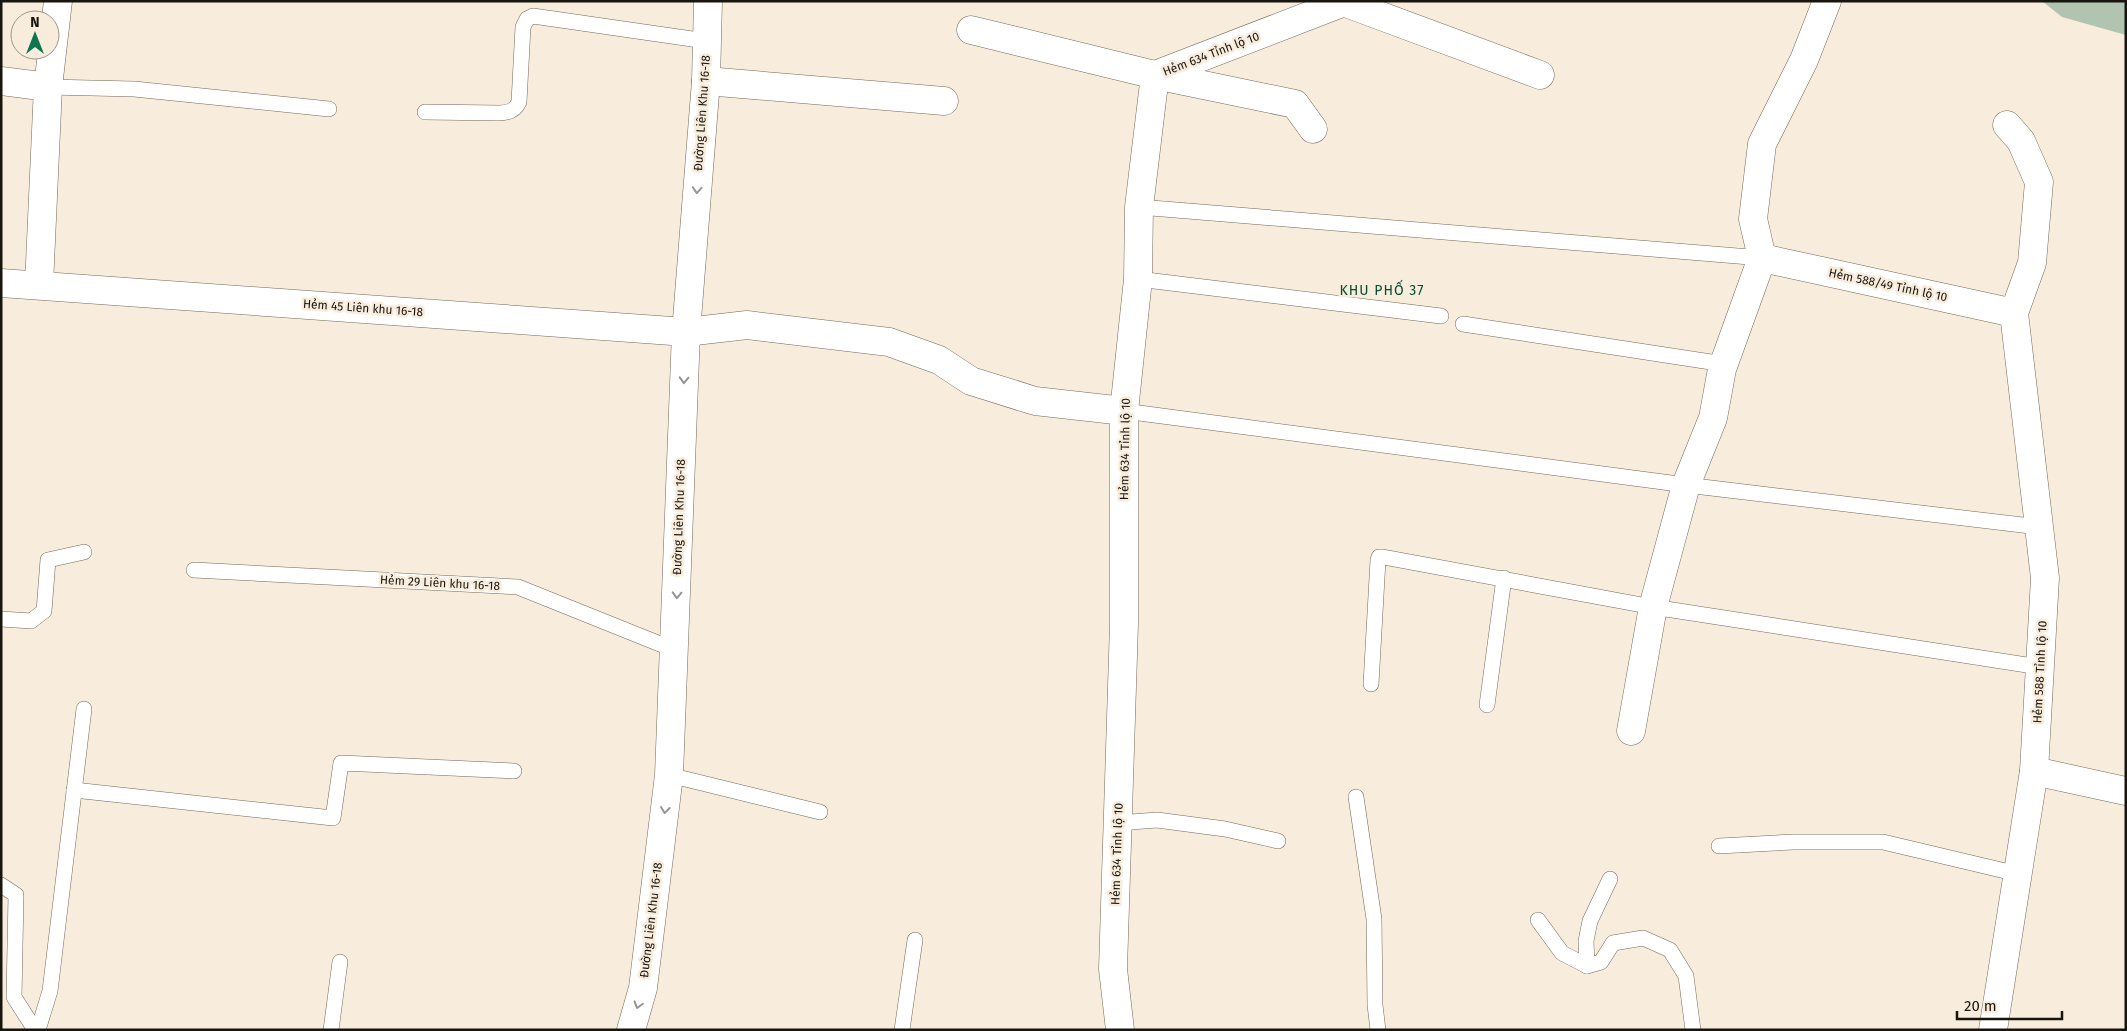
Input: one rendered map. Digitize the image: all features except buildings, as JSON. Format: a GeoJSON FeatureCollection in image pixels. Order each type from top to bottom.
{"type":"FeatureCollection","features":[{"type":"Feature","properties":{"kind":"street"},"geometry":{"type":"LineString","coordinates":[[40,284],[48,87],[58,1]]}},
{"type":"Feature","properties":{"kind":"street","name":"Đường Liên Khu 16-18"},"geometry":{"type":"LineString","coordinates":[[631,1030],[643,988],[669,775],[686,332],[706,82],[708,1]]}},
{"type":"Feature","properties":{"kind":"street"},"geometry":{"type":"LineString","coordinates":[[1631,731],[1652,607],[1686,485],[1713,418],[1724,364],[1762,258],[1753,219],[1762,144],[1804,60],[1828,1]]}},
{"type":"Feature","properties":{"kind":"street"},"geometry":{"type":"LineString","coordinates":[[1347,2],[1540,75]]}},
{"type":"Feature","properties":{"kind":"street","name":"Hẻm 634 Tỉnh lộ 10"},"geometry":{"type":"LineString","coordinates":[[1120,1030],[1113,969],[1124,624],[1124,411],[1138,279],[1139,207],[1155,75],[1347,2]]}},
{"type":"Feature","properties":{"kind":"street"},"geometry":{"type":"LineString","coordinates":[[971,30],[1155,75],[1295,104],[1313,129]]}},
{"type":"Feature","properties":{"kind":"street"},"geometry":{"type":"LineString","coordinates":[[1,80],[48,87]]}},
{"type":"Feature","properties":{"kind":"street"},"geometry":{"type":"LineString","coordinates":[[706,82],[944,101]]}},
{"type":"Feature","properties":{"kind":"street"},"geometry":{"type":"LineString","coordinates":[[2008,125],[2021,141],[2038,182],[2032,263],[2014,313]]}},
{"type":"Feature","properties":{"kind":"street","name":"Hẻm 588/49 Tỉnh lộ 10"},"geometry":{"type":"LineString","coordinates":[[1762,258],[2014,313]]}},
{"type":"Feature","properties":{"kind":"street","name":"Hẻm 45 Liên khu 16-18"},"geometry":{"type":"LineString","coordinates":[[1,283],[40,284],[686,332],[747,325],[889,342],[939,360],[971,381],[1035,402],[1124,411]]}},
{"type":"Feature","properties":{"kind":"street","name":"Hẻm 588 Tỉnh lộ 10"},"geometry":{"type":"LineString","coordinates":[[1993,1030],[2034,771],[2045,578],[2014,313]]}},
{"type":"Feature","properties":{"kind":"street"},"geometry":{"type":"LineString","coordinates":[[2034,771],[2126,791]]}},
{"type":"Feature","properties":{"kind":"lane"},"geometry":{"type":"LineString","coordinates":[[426,112],[499,114],[510,112],[517,107],[519,102],[523,27],[527,19],[533,16],[706,41]]}},
{"type":"Feature","properties":{"kind":"lane"},"geometry":{"type":"LineString","coordinates":[[48,87],[134,89],[329,109]]}},
{"type":"Feature","properties":{"kind":"lane"},"geometry":{"type":"LineString","coordinates":[[1139,207],[1762,258]]}},
{"type":"Feature","properties":{"kind":"lane"},"geometry":{"type":"LineString","coordinates":[[1138,279],[1441,316]]}},
{"type":"Feature","properties":{"kind":"lane"},"geometry":{"type":"LineString","coordinates":[[1463,324],[1724,364]]}},
{"type":"Feature","properties":{"kind":"lane"},"geometry":{"type":"LineString","coordinates":[[1124,411],[1686,485],[2038,527]]}},
{"type":"Feature","properties":{"kind":"lane"},"geometry":{"type":"LineString","coordinates":[[1,619],[31,621],[44,611],[48,560],[84,552]]}},
{"type":"Feature","properties":{"kind":"lane"},"geometry":{"type":"LineString","coordinates":[[1371,684],[1379,557],[1504,578],[1652,607],[2040,667]]}},
{"type":"Feature","properties":{"kind":"lane","name":"Hẻm 29 Liên khu 16-18"},"geometry":{"type":"LineString","coordinates":[[194,570],[518,587],[675,650]]}},
{"type":"Feature","properties":{"kind":"lane"},"geometry":{"type":"LineString","coordinates":[[1487,705],[1504,578]]}},
{"type":"Feature","properties":{"kind":"lane"},"geometry":{"type":"LineString","coordinates":[[36,1030],[50,991],[84,709]]}},
{"type":"Feature","properties":{"kind":"lane"},"geometry":{"type":"LineString","coordinates":[[74,790],[334,818],[341,763],[514,771]]}},
{"type":"Feature","properties":{"kind":"lane"},"geometry":{"type":"LineString","coordinates":[[669,775],[820,812]]}},
{"type":"Feature","properties":{"kind":"lane"},"geometry":{"type":"LineString","coordinates":[[1356,797],[1374,919],[1375,1005],[1378,1030]]}},
{"type":"Feature","properties":{"kind":"lane"},"geometry":{"type":"LineString","coordinates":[[1118,823],[1157,820],[1225,829],[1278,841]]}},
{"type":"Feature","properties":{"kind":"lane"},"geometry":{"type":"LineString","coordinates":[[1719,846],[1793,842],[1883,842],[2018,874]]}},
{"type":"Feature","properties":{"kind":"lane"},"geometry":{"type":"LineString","coordinates":[[1587,966],[1586,941],[1590,921],[1610,878]]}},
{"type":"Feature","properties":{"kind":"lane"},"geometry":{"type":"LineString","coordinates":[[1,885],[16,895],[14,997],[36,1030]]}},
{"type":"Feature","properties":{"kind":"lane"},"geometry":{"type":"LineString","coordinates":[[1538,920],[1562,953],[1587,966],[1601,962],[1613,942],[1643,938],[1670,950],[1686,976],[1693,1030]]}},
{"type":"Feature","properties":{"kind":"lane"},"geometry":{"type":"LineString","coordinates":[[902,1030],[915,940]]}},
{"type":"Feature","properties":{"kind":"lane"},"geometry":{"type":"LineString","coordinates":[[331,1030],[340,962]]}},
{"type":"Feature","properties":{"kind":"green space"},"geometry":{"type":"Polygon","coordinates":[[[2042,1],[2126,1],[2126,35],[2062,17],[2042,1]]]}},
{"type":"Feature","properties":{"kind":"district","name":"KHU PHỐ 37"},"geometry":{"type":"Point","coordinates":[1382,290]}}]}
